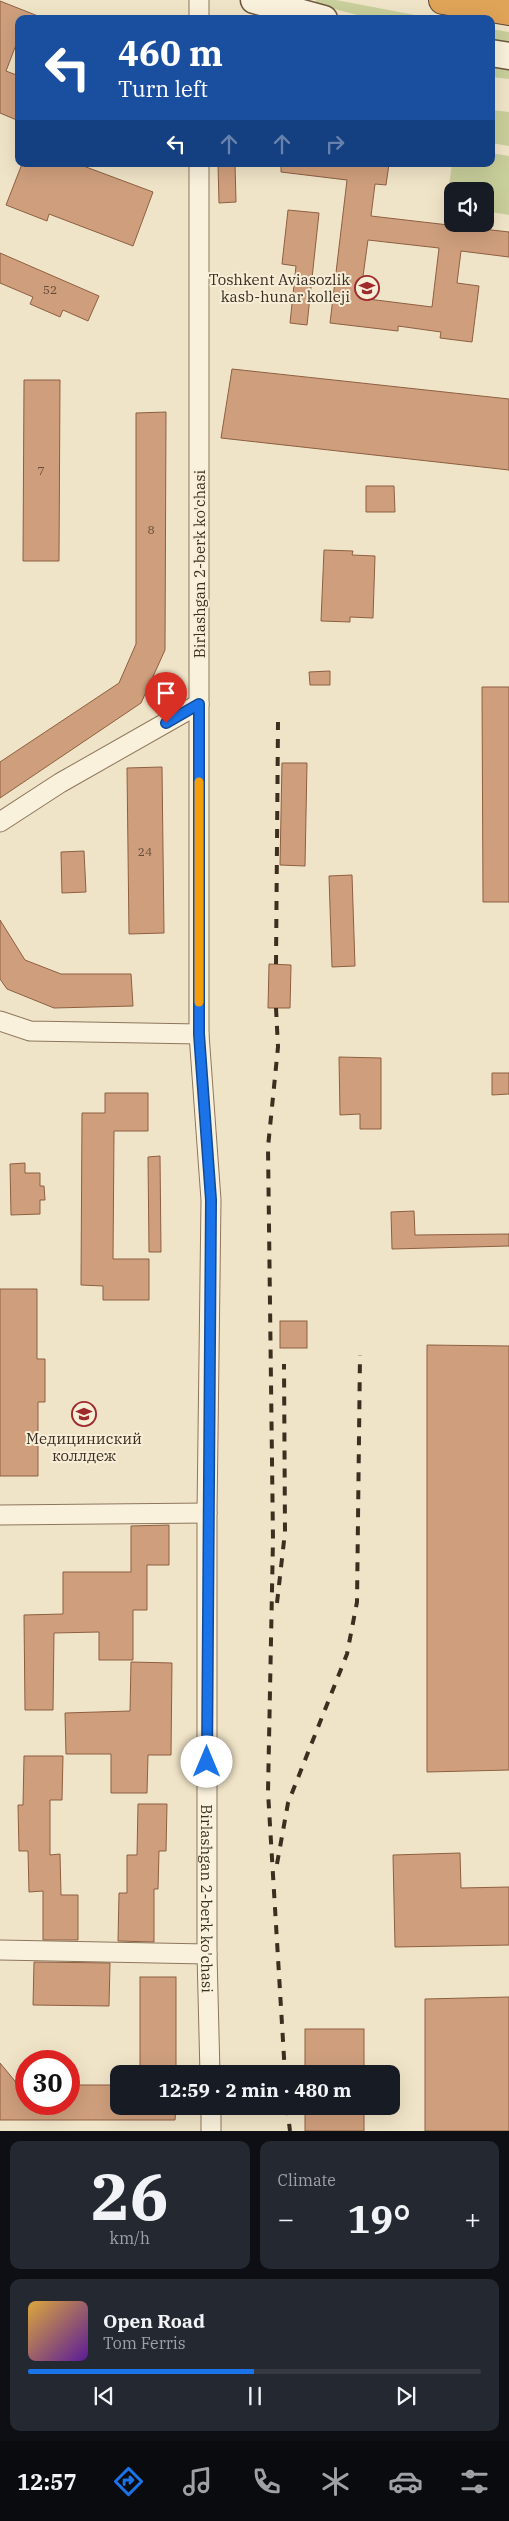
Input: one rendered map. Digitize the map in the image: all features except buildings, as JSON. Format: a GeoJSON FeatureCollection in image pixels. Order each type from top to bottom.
{"type":"FeatureCollection","features":[{"type":"Feature","properties":{"kind":"highway"},"geometry":{"type":"LineString","coordinates":[[443,0],[509,11]]}},
{"type":"Feature","properties":{"kind":"main road"},"geometry":{"type":"LineString","coordinates":[[254,0],[309,15]]}},
{"type":"Feature","properties":{"kind":"main road"},"geometry":{"type":"LineString","coordinates":[[495,54],[509,56]]}},
{"type":"Feature","properties":{"kind":"street"},"geometry":{"type":"LineString","coordinates":[[199,0],[199,15]]}},
{"type":"Feature","properties":{"kind":"street","name":"Birlashgan 2-berk ko'chasi"},"geometry":{"type":"LineString","coordinates":[[199,167],[199,1034],[211,1200],[207,1513],[207,1954],[210,2065]]}},
{"type":"Feature","properties":{"kind":"street"},"geometry":{"type":"LineString","coordinates":[[0,822],[60,782],[199,704]]}},
{"type":"Feature","properties":{"kind":"street"},"geometry":{"type":"LineString","coordinates":[[0,1021],[30,1031],[199,1034]]}},
{"type":"Feature","properties":{"kind":"street"},"geometry":{"type":"LineString","coordinates":[[0,1515],[207,1513]]}},
{"type":"Feature","properties":{"kind":"street"},"geometry":{"type":"LineString","coordinates":[[0,1950],[207,1954]]}},
{"type":"Feature","properties":{"kind":"street"},"geometry":{"type":"LineString","coordinates":[[211,2115],[211,2131]]}},
{"type":"Feature","properties":{"kind":"green space"},"geometry":{"type":"Polygon","coordinates":[[[316,0],[336,0],[415,15],[358,15],[315,4],[316,0]]]}},
{"type":"Feature","properties":{"kind":"green space"},"geometry":{"type":"Polygon","coordinates":[[[495,30],[509,32],[509,44],[495,42],[495,30]]]}},
{"type":"Feature","properties":{"kind":"green space"},"geometry":{"type":"Polygon","coordinates":[[[495,66],[509,69],[509,79],[495,77],[495,66]]]}},
{"type":"Feature","properties":{"kind":"green space"},"geometry":{"type":"Polygon","coordinates":[[[495,110],[509,112],[509,146],[495,144],[495,110]]]}},
{"type":"Feature","properties":{"kind":"green space"},"geometry":{"type":"Polygon","coordinates":[[[495,154],[509,156],[509,215],[494,212],[494,182],[449,182],[452,167],[495,167],[495,154]]]}},
{"type":"Feature","properties":{"kind":"railway"},"geometry":{"type":"LineString","coordinates":[[276,964],[278,722]]}},
{"type":"Feature","properties":{"kind":"railway"},"geometry":{"type":"LineString","coordinates":[[276,1008],[278,1047],[268,1147],[273,1539],[268,1792],[284,2065]]}},
{"type":"Feature","properties":{"kind":"railway"},"geometry":{"type":"LineString","coordinates":[[277,1864],[288,1803],[347,1654],[357,1602],[360,1355]]}},
{"type":"Feature","properties":{"kind":"railway"},"geometry":{"type":"LineString","coordinates":[[277,1603],[285,1532],[284,1364]]}},
{"type":"Feature","properties":{"kind":"railway"},"geometry":{"type":"LineString","coordinates":[[288,2115],[290,2131]]}},
{"type":"Feature","properties":{"kind":"slow traffic"},"geometry":{"type":"LineString","coordinates":[[199,782],[199,1002]]}},
{"type":"Feature","properties":{"kind":"place","name":"Toshkent Aviasozlik kasb-hunar kolleji"},"geometry":{"type":"Point","coordinates":[367,288]}},
{"type":"Feature","properties":{"kind":"place","name":"Медициниский коллдеж"},"geometry":{"type":"Point","coordinates":[84,1414]}},
{"type":"Feature","properties":{"kind":"route"},"geometry":{"type":"LineString","coordinates":[[166,723],[199,704],[199,1034],[211,1200],[207,1513],[207,1762]]}}]}
